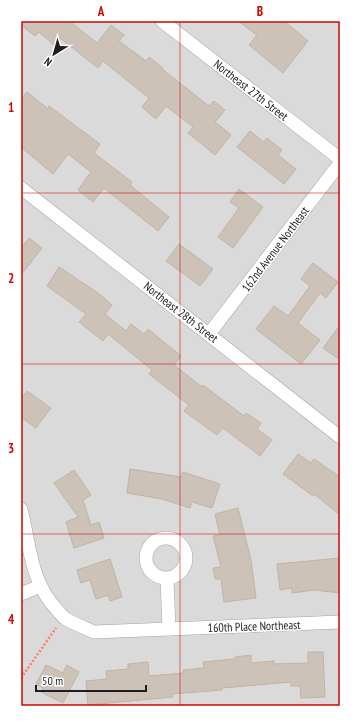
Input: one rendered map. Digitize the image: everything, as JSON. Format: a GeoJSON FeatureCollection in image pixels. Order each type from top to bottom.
{"type":"FeatureCollection","features":[{"type":"Feature","properties":{"kind":"street","name":"Northeast 27th Street"},"geometry":{"type":"LineString","coordinates":[[162,21],[340,159]]}},
{"type":"Feature","properties":{"kind":"street","name":"162nd Avenue Northeast"},"geometry":{"type":"LineString","coordinates":[[210,334],[340,163]]}},
{"type":"Feature","properties":{"kind":"street","name":"Northeast 28th Street"},"geometry":{"type":"LineString","coordinates":[[21,188],[210,334],[340,437]]}},
{"type":"Feature","properties":{"kind":"street"},"geometry":{"type":"LineString","coordinates":[[21,509],[26,526],[26,557],[40,586],[62,622]]}},
{"type":"Feature","properties":{"kind":"street"},"geometry":{"type":"LineString","coordinates":[[167,579],[169,629]]}},
{"type":"Feature","properties":{"kind":"street"},"geometry":{"type":"LineString","coordinates":[[21,594],[40,586]]}},
{"type":"Feature","properties":{"kind":"street","name":"160th Place Northeast"},"geometry":{"type":"LineString","coordinates":[[62,622],[94,632],[340,622]]}},
{"type":"Feature","properties":{"kind":"path"},"geometry":{"type":"LineString","coordinates":[[21,678],[62,622]]}},
{"type":"Feature","properties":{"kind":"shaded area"},"geometry":{"type":"Polygon","coordinates":[[[21,21],[340,21],[340,706],[21,706],[21,21]]]}},
{"type":"Feature","properties":{"kind":"building"},"geometry":{"type":"Polygon","coordinates":[[[21,21],[69,21],[97,43],[111,25],[124,35],[119,41],[146,61],[149,57],[209,106],[214,101],[225,110],[215,122],[231,135],[215,155],[188,133],[193,127],[166,106],[156,119],[142,107],[149,98],[103,61],[98,68],[60,38],[54,45],[39,32],[35,36],[21,25],[21,21]]]}},
{"type":"Feature","properties":{"kind":"building"},"geometry":{"type":"Polygon","coordinates":[[[238,21],[284,21],[308,41],[283,73],[249,45],[257,35],[238,21]]]}},
{"type":"Feature","properties":{"kind":"building"},"geometry":{"type":"Polygon","coordinates":[[[27,92],[48,109],[49,106],[100,144],[94,153],[132,182],[130,185],[169,217],[158,231],[104,188],[93,202],[78,190],[91,172],[68,154],[53,174],[21,147],[21,99],[27,92]]]}},
{"type":"Feature","properties":{"kind":"building"},"geometry":{"type":"Polygon","coordinates":[[[250,131],[264,142],[267,138],[282,150],[278,155],[296,169],[284,184],[237,147],[250,131]]]}},
{"type":"Feature","properties":{"kind":"building"},"geometry":{"type":"Polygon","coordinates":[[[239,189],[263,207],[233,248],[218,237],[239,208],[230,202],[239,189]]]}},
{"type":"Feature","properties":{"kind":"building"},"geometry":{"type":"Polygon","coordinates":[[[29,238],[42,248],[21,275],[21,248],[29,238]]]}},
{"type":"Feature","properties":{"kind":"building"},"geometry":{"type":"Polygon","coordinates":[[[179,244],[213,269],[200,286],[166,261],[179,244]]]}},
{"type":"Feature","properties":{"kind":"building"},"geometry":{"type":"Polygon","coordinates":[[[313,263],[338,282],[326,298],[320,293],[298,323],[320,340],[301,364],[256,329],[274,306],[288,316],[310,286],[301,279],[313,263]]]}},
{"type":"Feature","properties":{"kind":"building"},"geometry":{"type":"Polygon","coordinates":[[[59,267],[98,293],[112,305],[105,314],[126,331],[131,324],[144,334],[148,329],[181,356],[174,365],[202,387],[203,385],[244,416],[246,413],[261,423],[257,429],[272,440],[260,456],[223,428],[217,435],[184,411],[189,405],[149,374],[152,370],[108,334],[103,341],[79,322],[86,314],[47,286],[59,267]]]}},
{"type":"Feature","properties":{"kind":"building"},"geometry":{"type":"Polygon","coordinates":[[[340,325],[340,360],[323,348],[340,325]]]}},
{"type":"Feature","properties":{"kind":"building"},"geometry":{"type":"Polygon","coordinates":[[[27,391],[51,408],[36,428],[21,417],[21,399],[27,391]]]}},
{"type":"Feature","properties":{"kind":"building"},"geometry":{"type":"Polygon","coordinates":[[[298,454],[311,463],[314,459],[340,477],[340,515],[314,494],[313,496],[283,474],[298,454]]]}},
{"type":"Feature","properties":{"kind":"building"},"geometry":{"type":"Polygon","coordinates":[[[130,469],[181,477],[183,472],[220,484],[212,508],[192,502],[190,508],[162,499],[127,493],[130,469]]]}},
{"type":"Feature","properties":{"kind":"building"},"geometry":{"type":"Polygon","coordinates":[[[74,470],[91,495],[83,500],[91,525],[99,522],[104,538],[74,548],[66,522],[78,517],[54,483],[74,470]]]}},
{"type":"Feature","properties":{"kind":"building"},"geometry":{"type":"Polygon","coordinates":[[[238,508],[251,560],[256,598],[224,602],[221,579],[215,579],[213,568],[221,567],[213,536],[220,535],[215,514],[238,508]]]}},
{"type":"Feature","properties":{"kind":"building"},"geometry":{"type":"Polygon","coordinates":[[[340,558],[340,593],[314,590],[292,593],[292,588],[280,590],[277,564],[340,558]]]}},
{"type":"Feature","properties":{"kind":"building"},"geometry":{"type":"Polygon","coordinates":[[[110,559],[122,597],[110,601],[108,595],[96,599],[90,580],[81,583],[77,570],[110,559]]]}},
{"type":"Feature","properties":{"kind":"building"},"geometry":{"type":"Polygon","coordinates":[[[308,652],[323,652],[325,697],[301,698],[300,686],[291,686],[291,682],[222,688],[222,690],[172,694],[173,697],[88,705],[86,681],[107,679],[106,671],[128,669],[128,664],[148,662],[149,676],[184,673],[183,670],[204,668],[203,662],[235,659],[235,657],[251,655],[251,663],[274,661],[274,664],[308,663],[308,652]]]}},
{"type":"Feature","properties":{"kind":"building"},"geometry":{"type":"Polygon","coordinates":[[[46,665],[63,673],[67,665],[79,672],[63,703],[41,692],[43,688],[36,684],[46,665]]]}}]}
